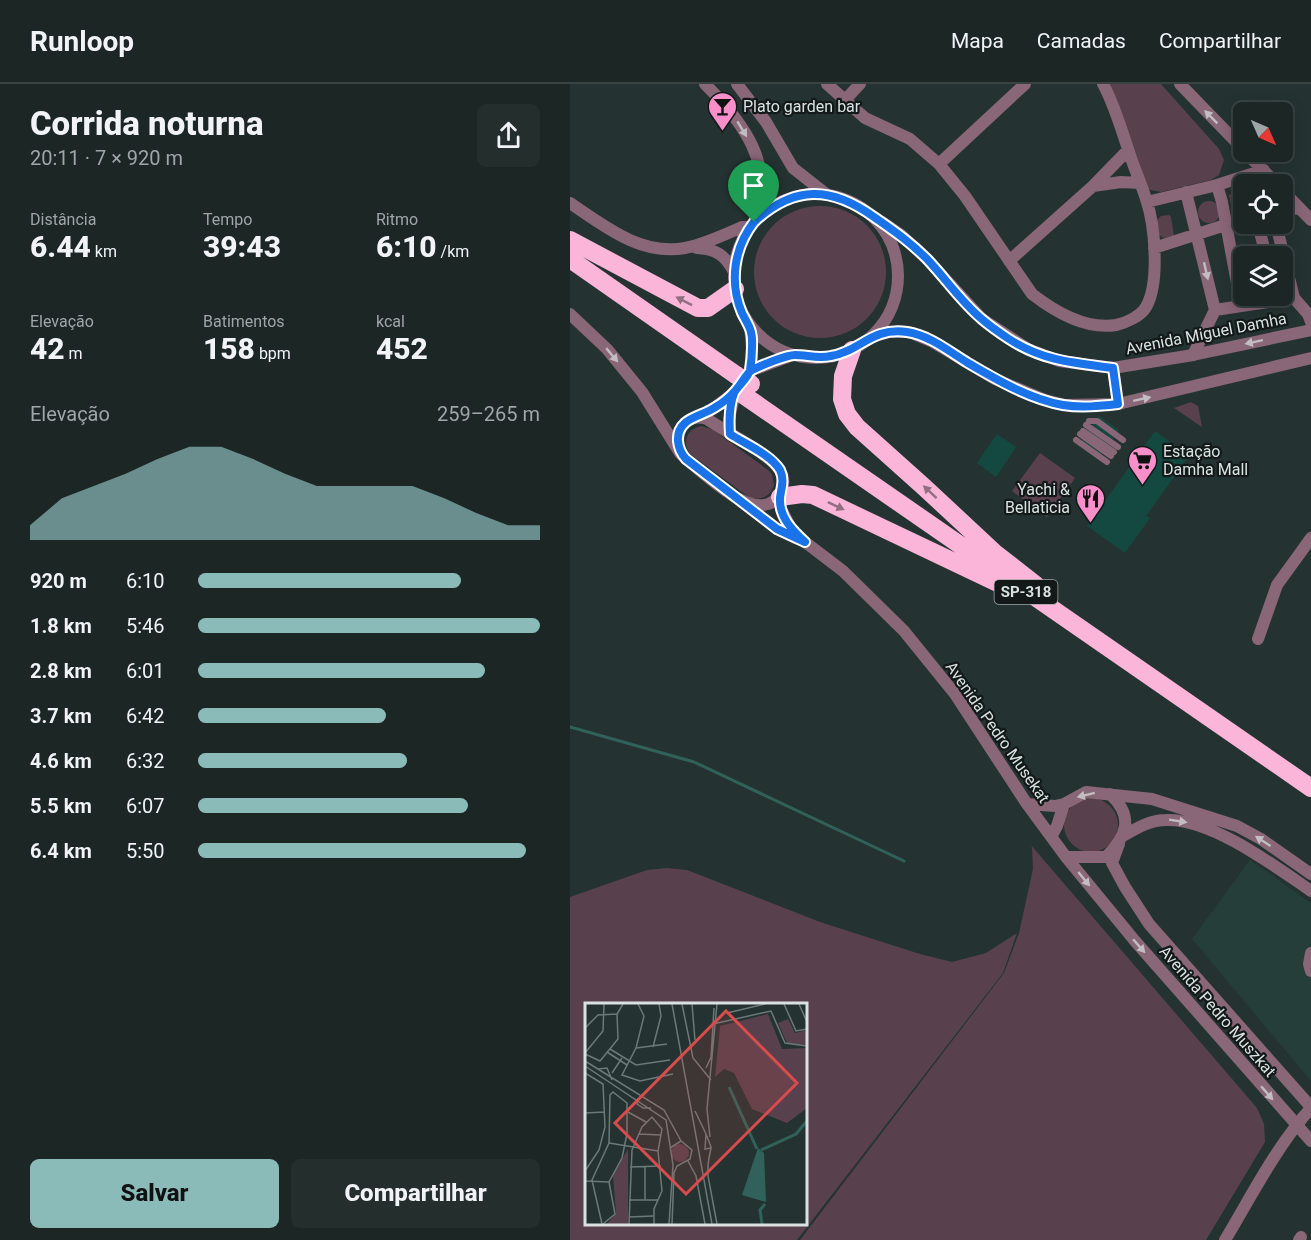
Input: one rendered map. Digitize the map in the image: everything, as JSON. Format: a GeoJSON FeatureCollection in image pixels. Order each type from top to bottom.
{"type":"FeatureCollection","features":[{"type":"Feature","properties":{"kind":"highway"},"geometry":{"type":"LineString","coordinates":[[570,240],[698,308],[708,308],[734,281]]}},
{"type":"Feature","properties":{"kind":"highway","name":"SP-318"},"geometry":{"type":"LineString","coordinates":[[570,260],[1311,788]]}},
{"type":"Feature","properties":{"kind":"highway","name":"SP-318"},"geometry":{"type":"LineString","coordinates":[[570,274],[741,384]]}},
{"type":"Feature","properties":{"kind":"highway"},"geometry":{"type":"LineString","coordinates":[[852,350],[843,376],[842,399],[847,414],[857,428],[1051,603]]}},
{"type":"Feature","properties":{"kind":"highway"},"geometry":{"type":"LineString","coordinates":[[780,497],[798,494],[813,495],[1051,603]]}},
{"type":"Feature","properties":{"kind":"highway","name":"SP-318"},"geometry":{"type":"LineString","coordinates":[[1051,603],[1311,775]]}},
{"type":"Feature","properties":{"kind":"street"},"geometry":{"type":"LineString","coordinates":[[705,84],[730,109],[755,151],[762,182],[759,208],[739,247],[734,281]]}},
{"type":"Feature","properties":{"kind":"street"},"geometry":{"type":"LineString","coordinates":[[736,84],[766,122],[793,168],[826,194]]}},
{"type":"Feature","properties":{"kind":"street"},"geometry":{"type":"LineString","coordinates":[[827,84],[865,118],[910,139],[939,164],[965,196],[1032,294],[1062,314],[1107,326],[1123,323],[1145,309],[1152,293],[1154,248],[1147,202],[1112,100],[1103,84]]}},
{"type":"Feature","properties":{"kind":"street"},"geometry":{"type":"LineString","coordinates":[[845,100],[860,84]]}},
{"type":"Feature","properties":{"kind":"street"},"geometry":{"type":"LineString","coordinates":[[939,164],[1025,84]]}},
{"type":"Feature","properties":{"kind":"street"},"geometry":{"type":"LineString","coordinates":[[1180,84],[1233,139]]}},
{"type":"Feature","properties":{"kind":"street"},"geometry":{"type":"LineString","coordinates":[[1009,261],[1093,186],[1128,150]]}},
{"type":"Feature","properties":{"kind":"street"},"geometry":{"type":"LineString","coordinates":[[1256,162],[1268,174]]}},
{"type":"Feature","properties":{"kind":"street"},"geometry":{"type":"LineString","coordinates":[[1257,174],[1264,170]]}},
{"type":"Feature","properties":{"kind":"street"},"geometry":{"type":"LineString","coordinates":[[1093,186],[1121,182],[1140,183]]}},
{"type":"Feature","properties":{"kind":"street"},"geometry":{"type":"LineString","coordinates":[[1147,202],[1233,183]]}},
{"type":"Feature","properties":{"kind":"street"},"geometry":{"type":"LineString","coordinates":[[1216,185],[1233,259]]}},
{"type":"Feature","properties":{"kind":"street"},"geometry":{"type":"LineString","coordinates":[[1186,192],[1215,310],[1193,355]]}},
{"type":"Feature","properties":{"kind":"street"},"geometry":{"type":"LineString","coordinates":[[570,203],[610,231],[632,242],[676,249],[710,249],[720,253],[728,260],[743,314],[750,325],[769,344],[793,355],[810,358],[831,356],[852,350],[871,337],[884,321],[894,302],[898,282],[897,261],[891,242],[873,216],[844,198],[826,194],[802,195],[782,201],[752,224],[686,248]]}},
{"type":"Feature","properties":{"kind":"street"},"geometry":{"type":"LineString","coordinates":[[1293,202],[1311,220]]}},
{"type":"Feature","properties":{"kind":"street"},"geometry":{"type":"LineString","coordinates":[[1293,209],[1299,208]]}},
{"type":"Feature","properties":{"kind":"street","name":"Avenida Miguel Damha"},"geometry":{"type":"LineString","coordinates":[[873,216],[902,235],[982,319],[1010,340],[1059,361],[1113,368],[1193,355],[1311,330]]}},
{"type":"Feature","properties":{"kind":"street"},"geometry":{"type":"LineString","coordinates":[[1154,248],[1233,222]]}},
{"type":"Feature","properties":{"kind":"street"},"geometry":{"type":"LineString","coordinates":[[1278,234],[1294,298],[1308,314],[1311,322]]}},
{"type":"Feature","properties":{"kind":"street"},"geometry":{"type":"LineString","coordinates":[[1215,310],[1237,306]]}},
{"type":"Feature","properties":{"kind":"street","name":"Avenida Pedro Musekat"},"geometry":{"type":"LineString","coordinates":[[570,314],[607,349],[635,383],[680,453],[777,529],[805,542]]}},
{"type":"Feature","properties":{"kind":"street"},"geometry":{"type":"LineString","coordinates":[[730,434],[729,419],[752,349],[750,325]]}},
{"type":"Feature","properties":{"kind":"street"},"geometry":{"type":"LineString","coordinates":[[871,337],[889,332],[909,332],[933,342],[995,379],[1045,400],[1065,405],[1118,404],[1311,358]]}},
{"type":"Feature","properties":{"kind":"street"},"geometry":{"type":"LineString","coordinates":[[680,453],[678,437],[685,423],[714,408],[741,384],[793,355]]}},
{"type":"Feature","properties":{"kind":"street"},"geometry":{"type":"LineString","coordinates":[[1113,368],[1118,404]]}},
{"type":"Feature","properties":{"kind":"street"},"geometry":{"type":"LineString","coordinates":[[699,417],[707,419],[730,434]]}},
{"type":"Feature","properties":{"kind":"street","name":"Avenida Pedro Musekat"},"geometry":{"type":"LineString","coordinates":[[730,434],[771,460],[779,469],[783,480],[780,497],[781,509],[786,522],[805,542],[843,571],[904,631],[955,694],[1027,804],[1101,901]]}},
{"type":"Feature","properties":{"kind":"street"},"geometry":{"type":"LineString","coordinates":[[742,502],[767,505],[780,497]]}},
{"type":"Feature","properties":{"kind":"street"},"geometry":{"type":"LineString","coordinates":[[1258,639],[1277,585],[1311,537]]}},
{"type":"Feature","properties":{"kind":"street"},"geometry":{"type":"LineString","coordinates":[[1027,804],[1056,806],[1086,792],[1152,799],[1237,826],[1261,839],[1311,874]]}},
{"type":"Feature","properties":{"kind":"street"},"geometry":{"type":"LineString","coordinates":[[1110,794],[1122,810],[1125,829],[1121,840]]}},
{"type":"Feature","properties":{"kind":"street"},"geometry":{"type":"LineString","coordinates":[[1052,835],[1064,804]]}},
{"type":"Feature","properties":{"kind":"street"},"geometry":{"type":"LineString","coordinates":[[1066,857],[1106,857],[1121,840],[1145,824],[1175,820],[1227,838],[1256,853],[1311,891]]}},
{"type":"Feature","properties":{"kind":"street","name":"Avenida Pedro Muszkat"},"geometry":{"type":"LineString","coordinates":[[1121,840],[1112,863],[1149,924],[1311,1108]]}},
{"type":"Feature","properties":{"kind":"street","name":"Avenida Pedro Muszkat"},"geometry":{"type":"LineString","coordinates":[[1101,901],[1311,1141]]}},
{"type":"Feature","properties":{"kind":"street"},"geometry":{"type":"LineString","coordinates":[[1311,953],[1309,964],[1311,971]]}},
{"type":"Feature","properties":{"kind":"street"},"geometry":{"type":"LineString","coordinates":[[1225,1240],[1280,1147],[1311,1108]]}},
{"type":"Feature","properties":{"kind":"lane"},"geometry":{"type":"LineString","coordinates":[[1083,430],[1097,421],[1123,440]]}},
{"type":"Feature","properties":{"kind":"lane"},"geometry":{"type":"LineString","coordinates":[[1083,430],[1113,454],[1083,430]]}},
{"type":"Feature","properties":{"kind":"shaded area"},"geometry":{"type":"Polygon","coordinates":[[[1108,84],[1161,84],[1219,149],[1224,160],[1219,175],[1211,180],[1161,192],[1147,189],[1108,84]]]}},
{"type":"Feature","properties":{"kind":"shaded area"},"geometry":{"type":"Polygon","coordinates":[[[1233,193],[1233,213],[1229,195],[1233,193]]]}},
{"type":"Feature","properties":{"kind":"shaded area"},"geometry":{"type":"Polygon","coordinates":[[[1209,201],[1217,204],[1220,212],[1217,220],[1209,223],[1201,220],[1198,212],[1201,204],[1209,201]]]}},
{"type":"Feature","properties":{"kind":"shaded area"},"geometry":{"type":"Polygon","coordinates":[[[820,206],[845,211],[867,225],[881,247],[886,272],[881,297],[867,319],[845,333],[820,338],[795,333],[773,319],[759,297],[754,272],[759,247],[773,225],[795,211],[820,206]]]}},
{"type":"Feature","properties":{"kind":"shaded area"},"geometry":{"type":"Polygon","coordinates":[[[1169,215],[1174,236],[1164,238],[1157,234],[1155,222],[1161,216],[1169,215]]]}},
{"type":"Feature","properties":{"kind":"shaded area"},"geometry":{"type":"Polygon","coordinates":[[[1191,402],[1198,406],[1202,427],[1174,408],[1191,402]]]}},
{"type":"Feature","properties":{"kind":"shaded area"},"geometry":{"type":"Polygon","coordinates":[[[702,426],[713,430],[772,474],[774,485],[768,495],[762,498],[750,498],[690,454],[686,444],[687,436],[693,429],[702,426]]]}},
{"type":"Feature","properties":{"kind":"shaded area"},"geometry":{"type":"Polygon","coordinates":[[[1040,453],[1075,478],[1047,517],[1012,491],[1040,453]]]}},
{"type":"Feature","properties":{"kind":"shaded area"},"geometry":{"type":"Polygon","coordinates":[[[1086,798],[1096,798],[1106,802],[1114,810],[1118,825],[1114,840],[1106,848],[1096,852],[1086,852],[1076,848],[1068,840],[1064,830],[1064,820],[1068,810],[1076,802],[1086,798]]]}},
{"type":"Feature","properties":{"kind":"shaded area"},"geometry":{"type":"Polygon","coordinates":[[[1030,844],[1257,1108],[1264,1124],[1265,1142],[1206,1240],[800,1240],[1004,973],[1019,933],[1033,869],[1030,844]]]}},
{"type":"Feature","properties":{"kind":"shaded area"},"geometry":{"type":"Polygon","coordinates":[[[1250,860],[1311,903],[1311,1081],[1192,939],[1250,860]]]}},
{"type":"Feature","properties":{"kind":"shaded area"},"geometry":{"type":"Polygon","coordinates":[[[667,868],[687,870],[820,922],[952,962],[986,953],[1017,933],[1003,973],[797,1240],[570,1240],[570,897],[647,870],[667,868]]]}},
{"type":"Feature","properties":{"kind":"building"},"geometry":{"type":"Polygon","coordinates":[[[1099,416],[1119,430],[1098,460],[1078,445],[1099,416]]]}},
{"type":"Feature","properties":{"kind":"building","name":"Estação Damha Mall"},"geometry":{"type":"Polygon","coordinates":[[[1155,431],[1189,456],[1146,516],[1150,518],[1125,553],[1087,526],[1155,431]]]}},
{"type":"Feature","properties":{"kind":"building"},"geometry":{"type":"Polygon","coordinates":[[[997,434],[1016,447],[996,477],[977,463],[997,434]]]}},
{"type":"Feature","properties":{"kind":"waterway"},"geometry":{"type":"LineString","coordinates":[[570,727],[694,762],[904,861]]}},
{"type":"Feature","properties":{"kind":"place","name":"Plato garden bar"},"geometry":{"type":"Point","coordinates":[722,132]}},
{"type":"Feature","properties":{"kind":"place","name":"Estação Damha Mall"},"geometry":{"type":"Point","coordinates":[1142,486]}},
{"type":"Feature","properties":{"kind":"place","name":"Yachi & Bellaticia"},"geometry":{"type":"Point","coordinates":[1091,524]}},
{"type":"Feature","properties":{"kind":"route"},"geometry":{"type":"LineString","coordinates":[[754,222],[739,247],[734,272],[735,289],[743,314],[750,325],[752,349],[750,371],[735,392],[730,410],[730,434],[771,460],[779,469],[783,480],[780,497],[781,509],[790,528],[805,542],[777,529],[686,459],[680,453],[678,445],[680,429],[685,423],[726,400],[735,392],[750,371],[771,363],[793,355],[810,358],[831,356],[852,350],[871,337],[889,332],[909,332],[933,342],[995,379],[1045,400],[1065,405],[1118,404],[1113,368],[1059,361],[1010,340],[982,319],[902,235],[844,198],[826,194],[802,195],[782,201],[764,212],[754,222]]}}]}
